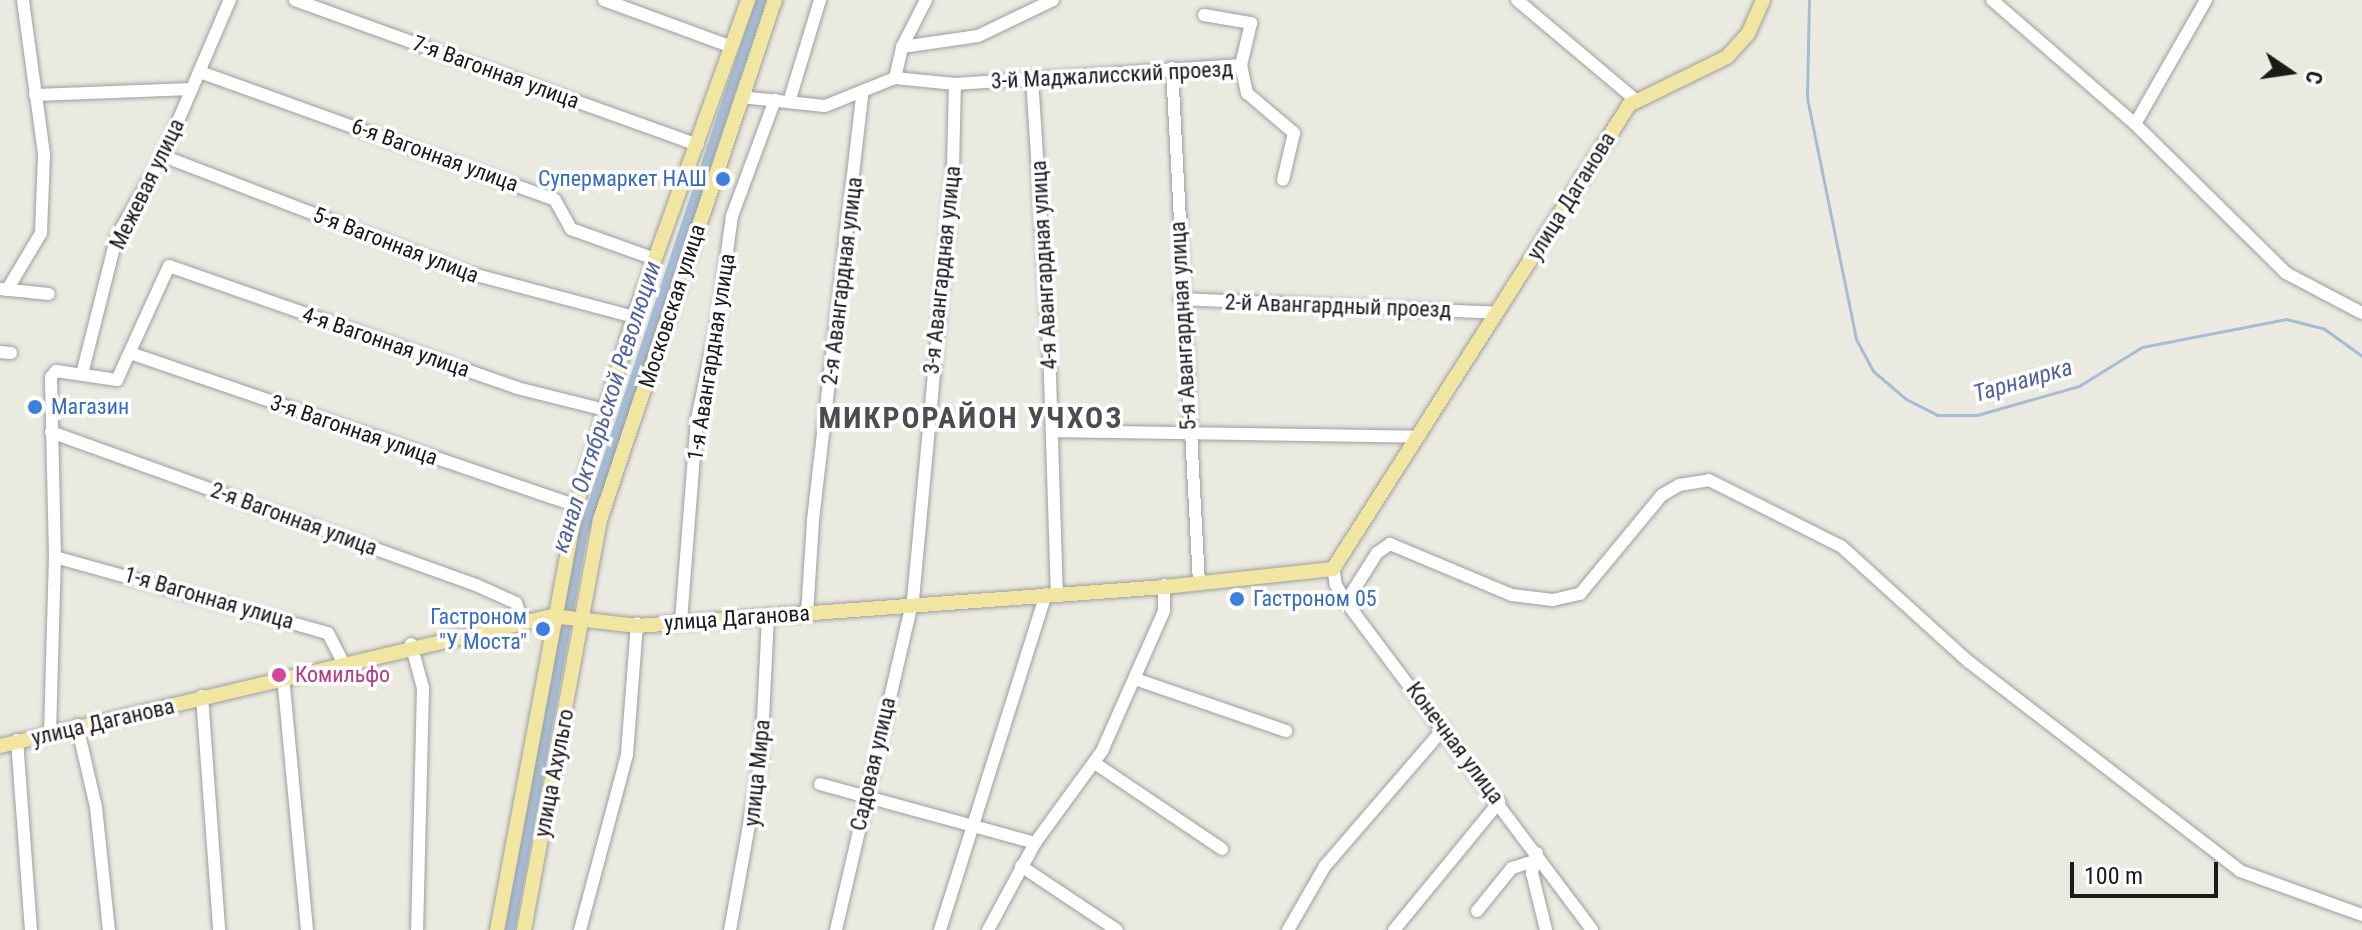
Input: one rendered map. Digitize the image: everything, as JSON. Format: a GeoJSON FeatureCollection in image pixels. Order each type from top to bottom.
{"type":"FeatureCollection","features":[{"type":"Feature","properties":{"kind":"main road"},"geometry":{"type":"LineString","coordinates":[[497,930],[553,613],[576,506],[634,317],[748,0]]}},
{"type":"Feature","properties":{"kind":"main road","name":"Московская улица"},"geometry":{"type":"LineString","coordinates":[[583,618],[600,520],[775,0]]}},
{"type":"Feature","properties":{"kind":"main road","name":"улица Даганова"},"geometry":{"type":"LineString","coordinates":[[0,745],[553,613],[637,624],[768,616],[913,601],[1164,586],[1333,568],[1629,105],[1727,57],[1748,34],[1762,0]]}},
{"type":"Feature","properties":{"kind":"main road","name":"улица Ахульго"},"geometry":{"type":"LineString","coordinates":[[524,930],[583,618]]}},
{"type":"Feature","properties":{"kind":"street"},"geometry":{"type":"LineString","coordinates":[[23,0],[44,154],[41,233],[3,290],[49,294]]}},
{"type":"Feature","properties":{"kind":"street","name":"Межевая улица"},"geometry":{"type":"LineString","coordinates":[[82,374],[117,236],[163,156],[230,0]]}},
{"type":"Feature","properties":{"kind":"street","name":"7-я Вагонная улица"},"geometry":{"type":"LineString","coordinates":[[295,0],[698,145]]}},
{"type":"Feature","properties":{"kind":"street"},"geometry":{"type":"LineString","coordinates":[[604,0],[732,47]]}},
{"type":"Feature","properties":{"kind":"street"},"geometry":{"type":"LineString","coordinates":[[789,102],[820,0]]}},
{"type":"Feature","properties":{"kind":"street"},"geometry":{"type":"LineString","coordinates":[[741,97],[825,106],[895,78],[902,47],[926,0]]}},
{"type":"Feature","properties":{"kind":"street"},"geometry":{"type":"LineString","coordinates":[[902,47],[978,36],[1053,0]]}},
{"type":"Feature","properties":{"kind":"street"},"geometry":{"type":"LineString","coordinates":[[1517,0],[1637,100]]}},
{"type":"Feature","properties":{"kind":"street"},"geometry":{"type":"LineString","coordinates":[[1992,0],[2135,124],[2286,273],[2362,313]]}},
{"type":"Feature","properties":{"kind":"street"},"geometry":{"type":"LineString","coordinates":[[2135,124],[2206,0]]}},
{"type":"Feature","properties":{"kind":"street"},"geometry":{"type":"LineString","coordinates":[[1204,15],[1251,23],[1241,65]]}},
{"type":"Feature","properties":{"kind":"street","name":"3-й Маджалисский проезд"},"geometry":{"type":"LineString","coordinates":[[895,78],[955,84],[1241,65],[1247,93],[1294,133],[1283,180]]}},
{"type":"Feature","properties":{"kind":"street","name":"5-я Авангардная улица"},"geometry":{"type":"LineString","coordinates":[[1172,68],[1180,299],[1199,583]]}},
{"type":"Feature","properties":{"kind":"street","name":"6-я Вагонная улица"},"geometry":{"type":"LineString","coordinates":[[200,72],[555,200],[571,229],[655,259]]}},
{"type":"Feature","properties":{"kind":"street","name":"4-я Авангардная улица"},"geometry":{"type":"LineString","coordinates":[[940,930],[1051,595],[1052,431],[1032,77]]}},
{"type":"Feature","properties":{"kind":"street","name":"3-я Авангардная улица"},"geometry":{"type":"LineString","coordinates":[[913,601],[953,169],[955,84]]}},
{"type":"Feature","properties":{"kind":"street"},"geometry":{"type":"LineString","coordinates":[[35,95],[192,89]]}},
{"type":"Feature","properties":{"kind":"street","name":"2-я Авангардная улица"},"geometry":{"type":"LineString","coordinates":[[807,612],[813,520],[863,91]]}},
{"type":"Feature","properties":{"kind":"street","name":"1-я Авангардная улица"},"geometry":{"type":"LineString","coordinates":[[681,619],[697,419],[732,216],[775,100]]}},
{"type":"Feature","properties":{"kind":"street","name":"5-я Вагонная улица"},"geometry":{"type":"LineString","coordinates":[[163,156],[465,272],[634,317]]}},
{"type":"Feature","properties":{"kind":"street","name":"4-я Вагонная улица"},"geometry":{"type":"LineString","coordinates":[[133,354],[169,266],[517,388],[605,410]]}},
{"type":"Feature","properties":{"kind":"street","name":"2-й Авангардный проезд"},"geometry":{"type":"LineString","coordinates":[[1180,299],[1495,313]]}},
{"type":"Feature","properties":{"kind":"street"},"geometry":{"type":"LineString","coordinates":[[50,733],[55,557],[51,377],[56,371],[117,380],[133,354]]}},
{"type":"Feature","properties":{"kind":"street","name":"3-я Вагонная улица"},"geometry":{"type":"LineString","coordinates":[[133,354],[576,506]]}},
{"type":"Feature","properties":{"kind":"street"},"geometry":{"type":"LineString","coordinates":[[1052,431],[1416,438]]}},
{"type":"Feature","properties":{"kind":"street","name":"2-я Вагонная улица"},"geometry":{"type":"LineString","coordinates":[[51,432],[476,585],[516,603],[522,620]]}},
{"type":"Feature","properties":{"kind":"street"},"geometry":{"type":"LineString","coordinates":[[1346,602],[1377,553],[1390,544],[1512,595],[1553,600],[1580,594],[1662,495],[1679,485],[1709,480],[1842,547],[1969,662],[2240,871],[2362,915]]}},
{"type":"Feature","properties":{"kind":"street","name":"1-я Вагонная улица"},"geometry":{"type":"LineString","coordinates":[[55,557],[328,633],[343,664]]}},
{"type":"Feature","properties":{"kind":"street","name":"Конечная улица"},"geometry":{"type":"LineString","coordinates":[[1333,568],[1346,602],[1499,802],[1534,857],[1546,930]]}},
{"type":"Feature","properties":{"kind":"street"},"geometry":{"type":"LineString","coordinates":[[988,930],[1035,843],[1096,764],[1164,611],[1164,586]]}},
{"type":"Feature","properties":{"kind":"street","name":"Садовая улица"},"geometry":{"type":"LineString","coordinates":[[836,930],[864,796],[913,601]]}},
{"type":"Feature","properties":{"kind":"street","name":"улица Мира"},"geometry":{"type":"LineString","coordinates":[[730,930],[761,759],[768,616]]}},
{"type":"Feature","properties":{"kind":"street"},"geometry":{"type":"LineString","coordinates":[[580,930],[627,754],[637,624]]}},
{"type":"Feature","properties":{"kind":"street"},"geometry":{"type":"LineString","coordinates":[[412,646],[423,688],[417,930]]}},
{"type":"Feature","properties":{"kind":"street"},"geometry":{"type":"LineString","coordinates":[[283,677],[307,930]]}},
{"type":"Feature","properties":{"kind":"street"},"geometry":{"type":"LineString","coordinates":[[1135,679],[1286,731]]}},
{"type":"Feature","properties":{"kind":"street"},"geometry":{"type":"LineString","coordinates":[[202,697],[219,930]]}},
{"type":"Feature","properties":{"kind":"street"},"geometry":{"type":"LineString","coordinates":[[78,726],[96,807],[109,930]]}},
{"type":"Feature","properties":{"kind":"street"},"geometry":{"type":"LineString","coordinates":[[1288,930],[1325,866],[1444,728]]}},
{"type":"Feature","properties":{"kind":"street"},"geometry":{"type":"LineString","coordinates":[[17,741],[31,930]]}},
{"type":"Feature","properties":{"kind":"street"},"geometry":{"type":"LineString","coordinates":[[1096,764],[1222,849]]}},
{"type":"Feature","properties":{"kind":"street"},"geometry":{"type":"LineString","coordinates":[[820,784],[1035,843]]}},
{"type":"Feature","properties":{"kind":"street"},"geometry":{"type":"LineString","coordinates":[[1394,930],[1499,802]]}},
{"type":"Feature","properties":{"kind":"street"},"geometry":{"type":"LineString","coordinates":[[1477,911],[1512,868],[1534,857],[1592,930]]}},
{"type":"Feature","properties":{"kind":"street"},"geometry":{"type":"LineString","coordinates":[[1021,866],[1117,930]]}},
{"type":"Feature","properties":{"kind":"waterway","name":"канал Октябрьской Революции"},"geometry":{"type":"LineString","coordinates":[[510,930],[583,534],[761,0]]}},
{"type":"Feature","properties":{"kind":"waterway","name":"Тарнаирка"},"geometry":{"type":"LineString","coordinates":[[1809,0],[1807,98],[1856,339],[1873,371],[1906,399],[1937,415],[1977,415],[2079,386],[2142,347],[2286,319],[2323,328],[2362,356]]}},
{"type":"Feature","properties":{"kind":"place","name":"Супермаркет НАШ"},"geometry":{"type":"Point","coordinates":[723,179]}},
{"type":"Feature","properties":{"kind":"place","name":"Магазин"},"geometry":{"type":"Point","coordinates":[35,407]}},
{"type":"Feature","properties":{"kind":"place","name":"Гастроном 05"},"geometry":{"type":"Point","coordinates":[1237,599]}},
{"type":"Feature","properties":{"kind":"place","name":"Гастроном \"У Моста\""},"geometry":{"type":"Point","coordinates":[543,629]}},
{"type":"Feature","properties":{"kind":"place","name":"Комильфо"},"geometry":{"type":"Point","coordinates":[279,675]}},
{"type":"Feature","properties":{"kind":"district","name":"МИКРОРАЙОН УЧХОЗ"},"geometry":{"type":"Point","coordinates":[971,418]}}]}
